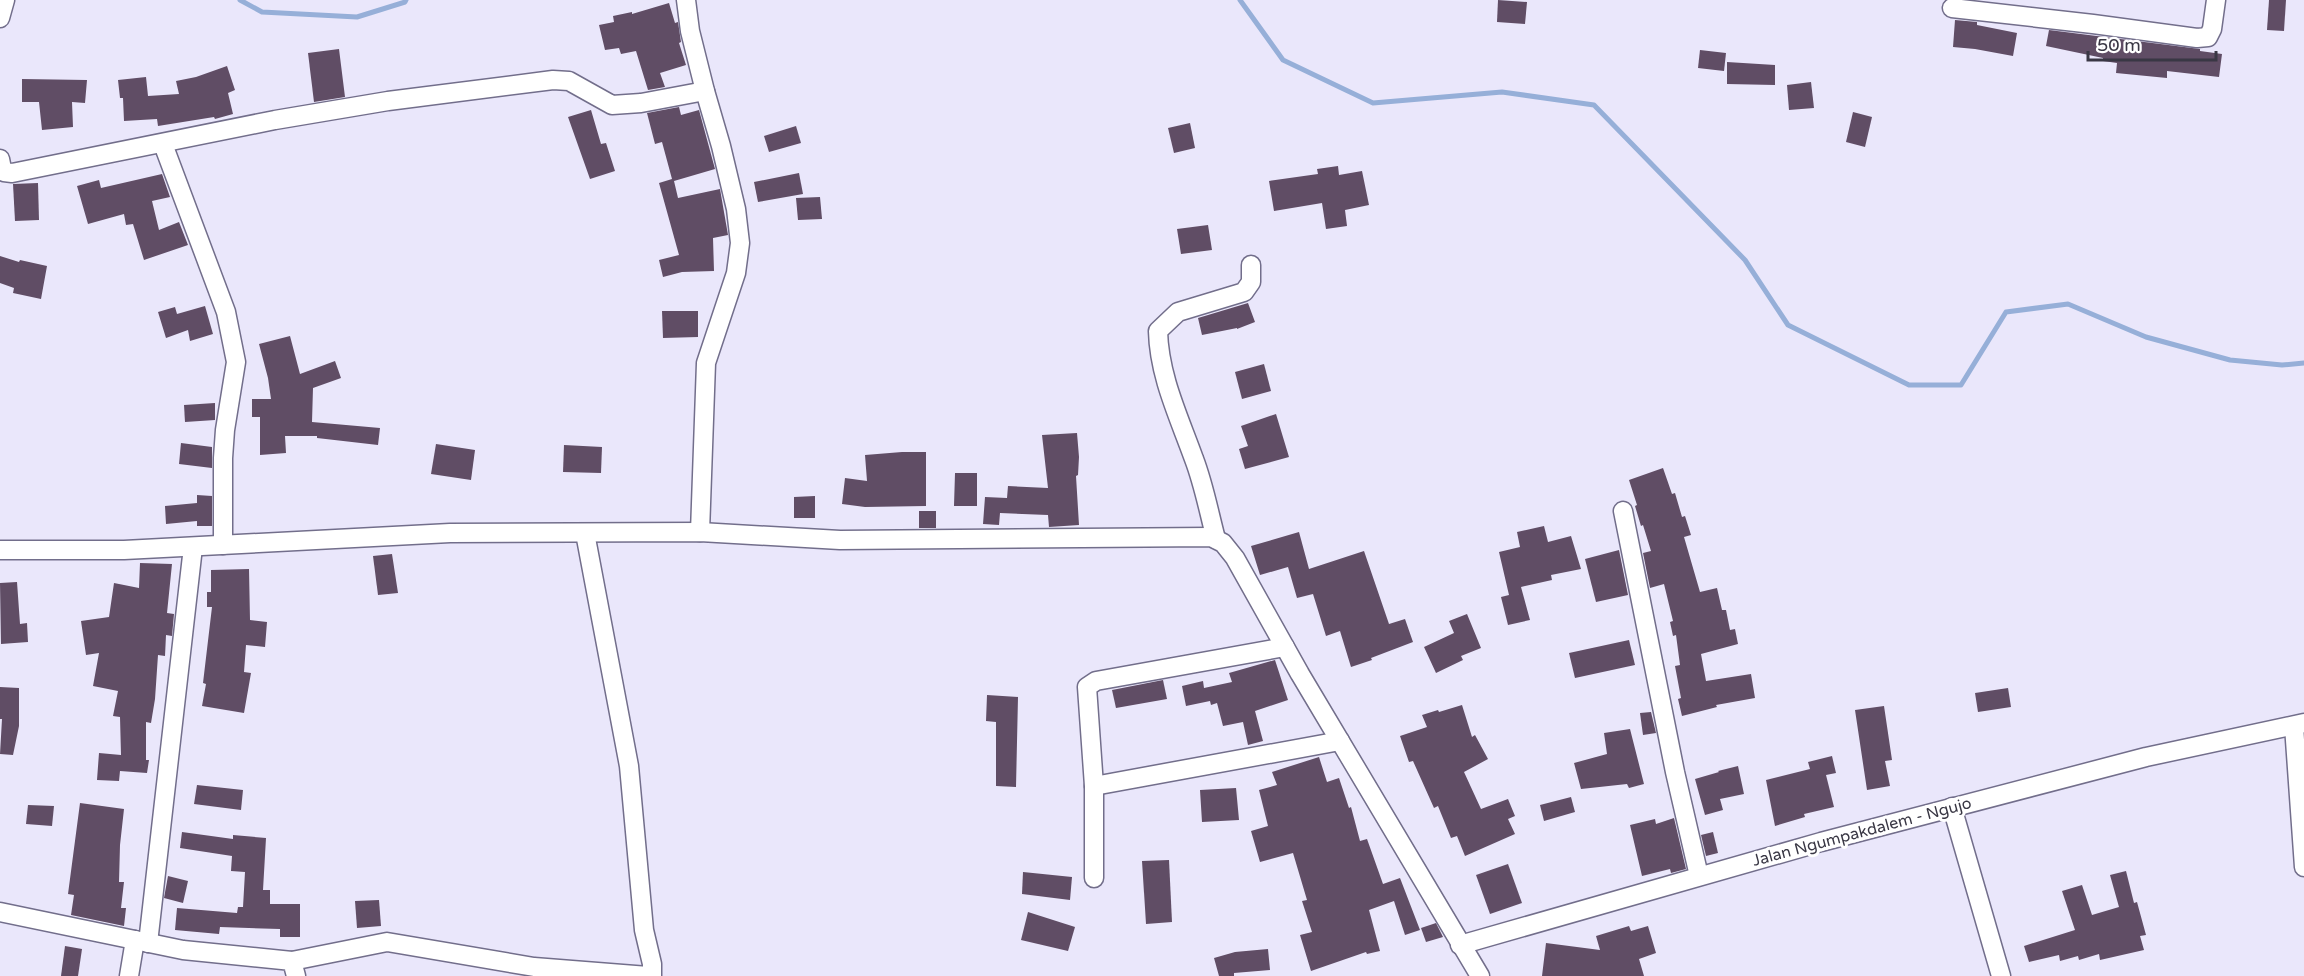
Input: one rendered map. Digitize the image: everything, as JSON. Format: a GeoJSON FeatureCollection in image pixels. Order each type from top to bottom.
{"type":"FeatureCollection","features":[{"type":"Feature","properties":{"kind":"street"},"geometry":{"type":"LineString","coordinates":[[0,18],[5,0]]}},
{"type":"Feature","properties":{"kind":"street"},"geometry":{"type":"LineString","coordinates":[[686,0],[690,31],[734,199],[740,243],[736,273],[706,363],[700,532]]}},
{"type":"Feature","properties":{"kind":"street"},"geometry":{"type":"LineString","coordinates":[[1952,8],[2197,38],[2208,37],[2212,29],[2216,0]]}},
{"type":"Feature","properties":{"kind":"street"},"geometry":{"type":"LineString","coordinates":[[0,159],[4,172],[12,172],[163,144],[275,120],[388,101],[553,80],[569,81],[612,105],[641,103],[705,91]]}},
{"type":"Feature","properties":{"kind":"street"},"geometry":{"type":"LineString","coordinates":[[163,144],[226,312],[236,362],[223,458],[223,545]]}},
{"type":"Feature","properties":{"kind":"street"},"geometry":{"type":"LineString","coordinates":[[1216,539],[1195,461],[1174,407],[1158,354],[1158,331],[1178,312],[1244,292],[1251,282],[1251,265]]}},
{"type":"Feature","properties":{"kind":"street"},"geometry":{"type":"LineString","coordinates":[[1623,511],[1675,772],[1699,876]]}},
{"type":"Feature","properties":{"kind":"street"},"geometry":{"type":"LineString","coordinates":[[0,912],[183,950],[294,968],[387,942],[534,967],[650,976],[629,766],[585,532]]}},
{"type":"Feature","properties":{"kind":"street"},"geometry":{"type":"LineString","coordinates":[[0,550],[124,550],[450,533],[700,532],[840,540],[1210,537],[1223,543],[1235,558],[1340,741],[1480,976]]}},
{"type":"Feature","properties":{"kind":"street"},"geometry":{"type":"LineString","coordinates":[[129,976],[142,942],[193,547]]}},
{"type":"Feature","properties":{"kind":"street"},"geometry":{"type":"LineString","coordinates":[[1094,878],[1094,786],[1087,687],[1096,681],[1285,647]]}},
{"type":"Feature","properties":{"kind":"street"},"geometry":{"type":"LineString","coordinates":[[2299,724],[2304,867]]}},
{"type":"Feature","properties":{"kind":"street","name":"Jalan Ngumpakdalem - Ngujo"},"geometry":{"type":"LineString","coordinates":[[1460,945],[1699,876],[1952,807],[2146,757],[2299,724]]}},
{"type":"Feature","properties":{"kind":"street"},"geometry":{"type":"LineString","coordinates":[[1094,786],[1340,741]]}},
{"type":"Feature","properties":{"kind":"street"},"geometry":{"type":"LineString","coordinates":[[1952,807],[2001,976]]}},
{"type":"Feature","properties":{"kind":"building"},"geometry":{"type":"Polygon","coordinates":[[[1498,0],[1527,2],[1525,24],[1497,22],[1498,0]]]}},
{"type":"Feature","properties":{"kind":"building"},"geometry":{"type":"Polygon","coordinates":[[[2269,0],[2286,0],[2284,31],[2267,30],[2269,0]]]}},
{"type":"Feature","properties":{"kind":"building"},"geometry":{"type":"Polygon","coordinates":[[[669,3],[675,23],[678,22],[681,42],[679,43],[686,65],[660,73],[665,87],[648,90],[636,51],[621,54],[619,48],[605,50],[599,25],[614,22],[613,16],[632,12],[632,14],[669,3]]]}},
{"type":"Feature","properties":{"kind":"building"},"geometry":{"type":"Polygon","coordinates":[[[1955,20],[1977,22],[1977,25],[2017,33],[2013,56],[1953,47],[1955,20]]]}},
{"type":"Feature","properties":{"kind":"building"},"geometry":{"type":"Polygon","coordinates":[[[2049,30],[2200,49],[2200,51],[2222,54],[2219,77],[2167,71],[2167,78],[2116,73],[2117,63],[2046,46],[2049,30]]]}},
{"type":"Feature","properties":{"kind":"building"},"geometry":{"type":"Polygon","coordinates":[[[339,49],[345,97],[314,102],[308,53],[339,49]]]}},
{"type":"Feature","properties":{"kind":"building"},"geometry":{"type":"Polygon","coordinates":[[[1700,50],[1726,53],[1724,71],[1698,68],[1700,50]]]}},
{"type":"Feature","properties":{"kind":"building"},"geometry":{"type":"Polygon","coordinates":[[[1727,62],[1775,65],[1775,85],[1727,84],[1727,62]]]}},
{"type":"Feature","properties":{"kind":"building"},"geometry":{"type":"Polygon","coordinates":[[[227,66],[235,90],[228,93],[233,114],[215,119],[214,117],[158,126],[157,119],[124,121],[123,98],[120,98],[118,80],[146,77],[148,96],[179,94],[176,81],[196,77],[227,66]]]}},
{"type":"Feature","properties":{"kind":"building"},"geometry":{"type":"Polygon","coordinates":[[[22,79],[87,80],[85,103],[72,102],[73,127],[42,130],[39,102],[22,102],[22,79]]]}},
{"type":"Feature","properties":{"kind":"building"},"geometry":{"type":"Polygon","coordinates":[[[1811,82],[1814,108],[1789,110],[1787,85],[1811,82]]]}},
{"type":"Feature","properties":{"kind":"building"},"geometry":{"type":"Polygon","coordinates":[[[679,107],[681,115],[699,110],[715,169],[674,181],[678,198],[720,189],[728,235],[713,238],[714,271],[682,272],[663,277],[659,260],[679,255],[659,183],[672,179],[662,142],[655,144],[647,113],[679,107]]]}},
{"type":"Feature","properties":{"kind":"building"},"geometry":{"type":"Polygon","coordinates":[[[591,110],[601,144],[606,143],[615,171],[590,179],[568,117],[591,110]]]}},
{"type":"Feature","properties":{"kind":"building"},"geometry":{"type":"Polygon","coordinates":[[[1853,112],[1872,117],[1865,147],[1846,142],[1853,112]]]}},
{"type":"Feature","properties":{"kind":"building"},"geometry":{"type":"Polygon","coordinates":[[[1190,123],[1195,148],[1174,153],[1168,128],[1190,123]]]}},
{"type":"Feature","properties":{"kind":"building"},"geometry":{"type":"Polygon","coordinates":[[[796,126],[801,143],[769,152],[764,136],[796,126]]]}},
{"type":"Feature","properties":{"kind":"building"},"geometry":{"type":"Polygon","coordinates":[[[1338,166],[1339,175],[1362,171],[1369,205],[1345,210],[1347,226],[1326,229],[1322,203],[1274,211],[1269,181],[1318,174],[1317,169],[1338,166]]]}},
{"type":"Feature","properties":{"kind":"building"},"geometry":{"type":"Polygon","coordinates":[[[799,173],[803,194],[758,202],[754,182],[799,173]]]}},
{"type":"Feature","properties":{"kind":"building"},"geometry":{"type":"Polygon","coordinates":[[[162,174],[170,197],[152,201],[159,230],[179,222],[188,245],[144,260],[133,224],[126,225],[124,214],[88,224],[77,186],[99,180],[101,188],[162,174]]]}},
{"type":"Feature","properties":{"kind":"building"},"geometry":{"type":"Polygon","coordinates":[[[38,183],[39,220],[15,221],[13,184],[38,183]]]}},
{"type":"Feature","properties":{"kind":"building"},"geometry":{"type":"Polygon","coordinates":[[[820,197],[822,219],[798,220],[796,198],[820,197]]]}},
{"type":"Feature","properties":{"kind":"building"},"geometry":{"type":"Polygon","coordinates":[[[1208,225],[1212,250],[1181,254],[1177,229],[1208,225]]]}},
{"type":"Feature","properties":{"kind":"building"},"geometry":{"type":"Polygon","coordinates":[[[0,256],[19,262],[20,260],[47,266],[41,299],[13,293],[14,288],[0,283],[0,256]]]}},
{"type":"Feature","properties":{"kind":"building"},"geometry":{"type":"Polygon","coordinates":[[[1248,303],[1255,322],[1237,329],[1202,335],[1198,318],[1248,303]]]}},
{"type":"Feature","properties":{"kind":"building"},"geometry":{"type":"Polygon","coordinates":[[[205,306],[213,334],[190,341],[188,330],[166,338],[158,312],[175,307],[177,314],[205,306]]]}},
{"type":"Feature","properties":{"kind":"building"},"geometry":{"type":"Polygon","coordinates":[[[662,311],[698,311],[698,337],[663,338],[662,311]]]}},
{"type":"Feature","properties":{"kind":"building"},"geometry":{"type":"Polygon","coordinates":[[[290,336],[300,374],[335,361],[341,378],[313,388],[312,422],[380,428],[378,445],[317,438],[317,436],[285,436],[286,453],[260,455],[260,417],[252,417],[252,399],[271,399],[259,344],[290,336]]]}},
{"type":"Feature","properties":{"kind":"building"},"geometry":{"type":"Polygon","coordinates":[[[1264,364],[1271,391],[1242,399],[1235,372],[1264,364]]]}},
{"type":"Feature","properties":{"kind":"building"},"geometry":{"type":"Polygon","coordinates":[[[215,403],[215,420],[185,422],[184,405],[215,403]]]}},
{"type":"Feature","properties":{"kind":"building"},"geometry":{"type":"Polygon","coordinates":[[[1276,414],[1289,457],[1245,469],[1239,449],[1248,446],[1241,426],[1276,414]]]}},
{"type":"Feature","properties":{"kind":"building"},"geometry":{"type":"Polygon","coordinates":[[[1077,433],[1079,457],[1078,475],[1076,476],[1079,525],[1049,527],[1048,515],[1000,513],[999,525],[983,524],[985,497],[1007,498],[1008,486],[1048,488],[1042,435],[1077,433]]]}},
{"type":"Feature","properties":{"kind":"building"},"geometry":{"type":"Polygon","coordinates":[[[181,443],[212,447],[212,468],[179,464],[181,443]]]}},
{"type":"Feature","properties":{"kind":"building"},"geometry":{"type":"Polygon","coordinates":[[[436,444],[475,450],[471,480],[431,474],[436,444]]]}},
{"type":"Feature","properties":{"kind":"building"},"geometry":{"type":"Polygon","coordinates":[[[564,445],[602,447],[601,473],[563,472],[564,445]]]}},
{"type":"Feature","properties":{"kind":"building"},"geometry":{"type":"Polygon","coordinates":[[[926,452],[926,506],[865,507],[842,504],[845,478],[867,481],[865,455],[926,452]]]}},
{"type":"Feature","properties":{"kind":"building"},"geometry":{"type":"Polygon","coordinates":[[[1663,468],[1691,535],[1684,537],[1700,592],[1717,588],[1722,610],[1726,610],[1730,630],[1735,629],[1738,644],[1701,654],[1706,681],[1751,674],[1755,698],[1716,705],[1717,707],[1682,716],[1675,666],[1680,665],[1676,635],[1673,636],[1670,622],[1673,621],[1664,584],[1650,588],[1643,553],[1651,551],[1643,525],[1641,526],[1629,480],[1663,468]]]}},
{"type":"Feature","properties":{"kind":"building"},"geometry":{"type":"Polygon","coordinates":[[[955,473],[977,473],[977,506],[954,506],[955,473]]]}},
{"type":"Feature","properties":{"kind":"building"},"geometry":{"type":"Polygon","coordinates":[[[197,495],[212,496],[212,526],[197,526],[197,521],[166,524],[165,506],[197,503],[197,495]]]}},
{"type":"Feature","properties":{"kind":"building"},"geometry":{"type":"Polygon","coordinates":[[[815,496],[815,518],[794,518],[794,497],[815,496]]]}},
{"type":"Feature","properties":{"kind":"building"},"geometry":{"type":"Polygon","coordinates":[[[919,511],[936,511],[936,528],[919,528],[919,511]]]}},
{"type":"Feature","properties":{"kind":"building"},"geometry":{"type":"Polygon","coordinates":[[[1544,526],[1548,542],[1571,536],[1581,569],[1551,575],[1552,580],[1521,587],[1530,620],[1508,625],[1501,597],[1509,595],[1499,552],[1520,547],[1517,532],[1544,526]]]}},
{"type":"Feature","properties":{"kind":"building"},"geometry":{"type":"Polygon","coordinates":[[[1299,532],[1309,569],[1364,551],[1389,624],[1405,619],[1413,642],[1351,667],[1340,631],[1326,636],[1313,594],[1297,598],[1288,567],[1260,575],[1251,546],[1299,532]]]}},
{"type":"Feature","properties":{"kind":"building"},"geometry":{"type":"Polygon","coordinates":[[[1619,550],[1628,595],[1596,602],[1585,559],[1619,550]]]}},
{"type":"Feature","properties":{"kind":"building"},"geometry":{"type":"Polygon","coordinates":[[[392,554],[398,593],[378,595],[373,556],[392,554]]]}},
{"type":"Feature","properties":{"kind":"building"},"geometry":{"type":"Polygon","coordinates":[[[140,563],[172,564],[167,613],[174,614],[172,636],[166,635],[165,656],[158,655],[151,723],[146,722],[146,760],[149,760],[147,773],[120,771],[119,781],[97,780],[99,753],[121,755],[120,717],[113,716],[118,691],[93,686],[99,653],[86,655],[81,621],[109,617],[114,583],[139,588],[140,563]]]}},
{"type":"Feature","properties":{"kind":"building"},"geometry":{"type":"Polygon","coordinates":[[[249,569],[250,620],[267,622],[265,647],[246,645],[244,672],[251,673],[244,713],[202,706],[212,607],[207,607],[207,592],[211,592],[211,570],[249,569]]]}},
{"type":"Feature","properties":{"kind":"building"},"geometry":{"type":"Polygon","coordinates":[[[17,582],[20,624],[27,623],[28,642],[1,644],[0,583],[17,582]]]}},
{"type":"Feature","properties":{"kind":"building"},"geometry":{"type":"Polygon","coordinates":[[[1467,614],[1481,648],[1461,656],[1463,660],[1436,673],[1424,647],[1454,633],[1449,621],[1467,614]]]}},
{"type":"Feature","properties":{"kind":"building"},"geometry":{"type":"Polygon","coordinates":[[[1629,640],[1635,665],[1575,678],[1569,653],[1629,640]]]}},
{"type":"Feature","properties":{"kind":"building"},"geometry":{"type":"Polygon","coordinates":[[[1275,660],[1288,700],[1255,711],[1263,741],[1248,745],[1243,722],[1223,726],[1217,703],[1211,705],[1210,701],[1186,706],[1182,686],[1203,681],[1204,688],[1232,682],[1229,673],[1275,660]]]}},
{"type":"Feature","properties":{"kind":"building"},"geometry":{"type":"Polygon","coordinates":[[[1163,680],[1167,699],[1116,708],[1112,690],[1163,680]]]}},
{"type":"Feature","properties":{"kind":"building"},"geometry":{"type":"Polygon","coordinates":[[[0,687],[19,688],[19,726],[13,755],[0,754],[2,719],[0,719],[0,687]]]}},
{"type":"Feature","properties":{"kind":"building"},"geometry":{"type":"Polygon","coordinates":[[[2008,688],[2011,707],[1978,712],[1975,693],[2008,688]]]}},
{"type":"Feature","properties":{"kind":"building"},"geometry":{"type":"Polygon","coordinates":[[[987,695],[1018,697],[1016,787],[996,786],[996,722],[986,721],[987,695]]]}},
{"type":"Feature","properties":{"kind":"building"},"geometry":{"type":"Polygon","coordinates":[[[1462,705],[1472,737],[1475,735],[1488,759],[1464,772],[1481,809],[1508,799],[1515,816],[1508,819],[1515,834],[1465,856],[1457,836],[1451,838],[1438,806],[1434,808],[1413,761],[1409,762],[1400,736],[1427,727],[1422,715],[1462,705]]]}},
{"type":"Feature","properties":{"kind":"building"},"geometry":{"type":"Polygon","coordinates":[[[1884,706],[1892,760],[1885,761],[1890,786],[1867,790],[1855,710],[1884,706]]]}},
{"type":"Feature","properties":{"kind":"building"},"geometry":{"type":"Polygon","coordinates":[[[1651,712],[1656,733],[1643,735],[1640,713],[1651,712]]]}},
{"type":"Feature","properties":{"kind":"building"},"geometry":{"type":"Polygon","coordinates":[[[1630,729],[1644,784],[1629,788],[1627,784],[1581,789],[1574,763],[1607,754],[1604,733],[1630,729]]]}},
{"type":"Feature","properties":{"kind":"building"},"geometry":{"type":"Polygon","coordinates":[[[1832,756],[1836,773],[1826,775],[1834,807],[1804,814],[1805,817],[1775,826],[1766,780],[1810,769],[1808,762],[1832,756]]]}},
{"type":"Feature","properties":{"kind":"building"},"geometry":{"type":"Polygon","coordinates":[[[1319,757],[1327,782],[1339,778],[1349,808],[1351,807],[1360,841],[1367,839],[1383,884],[1400,878],[1420,930],[1405,935],[1394,901],[1369,910],[1380,951],[1367,954],[1366,952],[1311,971],[1300,935],[1312,932],[1302,901],[1307,900],[1293,853],[1260,862],[1251,831],[1268,826],[1259,790],[1277,785],[1272,772],[1319,757]]]}},
{"type":"Feature","properties":{"kind":"building"},"geometry":{"type":"Polygon","coordinates":[[[1738,766],[1744,794],[1720,799],[1723,810],[1705,815],[1695,779],[1738,766]]]}},
{"type":"Feature","properties":{"kind":"building"},"geometry":{"type":"Polygon","coordinates":[[[197,785],[243,790],[241,810],[194,804],[197,785]]]}},
{"type":"Feature","properties":{"kind":"building"},"geometry":{"type":"Polygon","coordinates":[[[1236,788],[1239,820],[1202,822],[1200,790],[1236,788]]]}},
{"type":"Feature","properties":{"kind":"building"},"geometry":{"type":"Polygon","coordinates":[[[1571,797],[1575,812],[1544,821],[1540,805],[1571,797]]]}},
{"type":"Feature","properties":{"kind":"building"},"geometry":{"type":"Polygon","coordinates":[[[80,803],[124,809],[119,882],[124,882],[121,908],[126,908],[124,926],[71,915],[74,895],[68,894],[80,803]]]}},
{"type":"Feature","properties":{"kind":"building"},"geometry":{"type":"Polygon","coordinates":[[[28,805],[54,806],[52,826],[26,824],[28,805]]]}},
{"type":"Feature","properties":{"kind":"building"},"geometry":{"type":"Polygon","coordinates":[[[1674,818],[1686,869],[1671,873],[1670,869],[1642,876],[1630,825],[1655,819],[1656,824],[1674,818]]]}},
{"type":"Feature","properties":{"kind":"building"},"geometry":{"type":"Polygon","coordinates":[[[182,832],[233,839],[233,835],[266,838],[263,890],[270,890],[270,904],[300,904],[300,937],[280,937],[280,929],[220,927],[219,934],[175,930],[177,908],[237,913],[238,907],[243,907],[245,872],[231,871],[232,856],[180,848],[182,832]]]}},
{"type":"Feature","properties":{"kind":"building"},"geometry":{"type":"Polygon","coordinates":[[[1713,832],[1718,853],[1706,856],[1701,835],[1713,832]]]}},
{"type":"Feature","properties":{"kind":"building"},"geometry":{"type":"Polygon","coordinates":[[[1169,860],[1172,922],[1146,924],[1142,861],[1169,860]]]}},
{"type":"Feature","properties":{"kind":"building"},"geometry":{"type":"Polygon","coordinates":[[[1508,864],[1522,903],[1490,914],[1476,875],[1508,864]]]}},
{"type":"Feature","properties":{"kind":"building"},"geometry":{"type":"Polygon","coordinates":[[[2126,871],[2134,903],[2137,902],[2146,935],[2140,936],[2144,950],[2100,960],[2099,954],[2079,960],[2078,956],[2060,961],[2059,955],[2029,962],[2024,946],[2075,930],[2062,891],[2082,885],[2092,915],[2119,907],[2110,875],[2126,871]]]}},
{"type":"Feature","properties":{"kind":"building"},"geometry":{"type":"Polygon","coordinates":[[[1023,872],[1072,877],[1070,900],[1022,894],[1023,872]]]}},
{"type":"Feature","properties":{"kind":"building"},"geometry":{"type":"Polygon","coordinates":[[[168,876],[188,881],[183,903],[164,898],[168,876]]]}},
{"type":"Feature","properties":{"kind":"building"},"geometry":{"type":"Polygon","coordinates":[[[379,900],[381,926],[357,928],[355,901],[379,900]]]}},
{"type":"Feature","properties":{"kind":"building"},"geometry":{"type":"Polygon","coordinates":[[[1028,912],[1075,927],[1068,951],[1021,940],[1028,912]]]}},
{"type":"Feature","properties":{"kind":"building"},"geometry":{"type":"Polygon","coordinates":[[[1436,923],[1443,937],[1426,942],[1421,928],[1436,923]]]}},
{"type":"Feature","properties":{"kind":"building"},"geometry":{"type":"Polygon","coordinates":[[[1629,926],[1631,931],[1648,926],[1656,953],[1639,959],[1644,976],[1542,976],[1546,943],[1600,950],[1596,936],[1629,926]]]}},
{"type":"Feature","properties":{"kind":"building"},"geometry":{"type":"Polygon","coordinates":[[[65,946],[82,949],[78,976],[61,976],[65,946]]]}},
{"type":"Feature","properties":{"kind":"building"},"geometry":{"type":"Polygon","coordinates":[[[1268,949],[1270,970],[1219,976],[1214,958],[1235,952],[1268,949]]]}},
{"type":"Feature","properties":{"kind":"waterway"},"geometry":{"type":"LineString","coordinates":[[240,0],[262,12],[357,17],[406,0]]}},
{"type":"Feature","properties":{"kind":"waterway"},"geometry":{"type":"LineString","coordinates":[[1240,0],[1283,60],[1373,103],[1502,92],[1594,105],[1745,260],[1788,325],[1909,385],[1961,385],[2006,312],[2068,304],[2146,337],[2230,360],[2282,365],[2304,363]]}}]}
